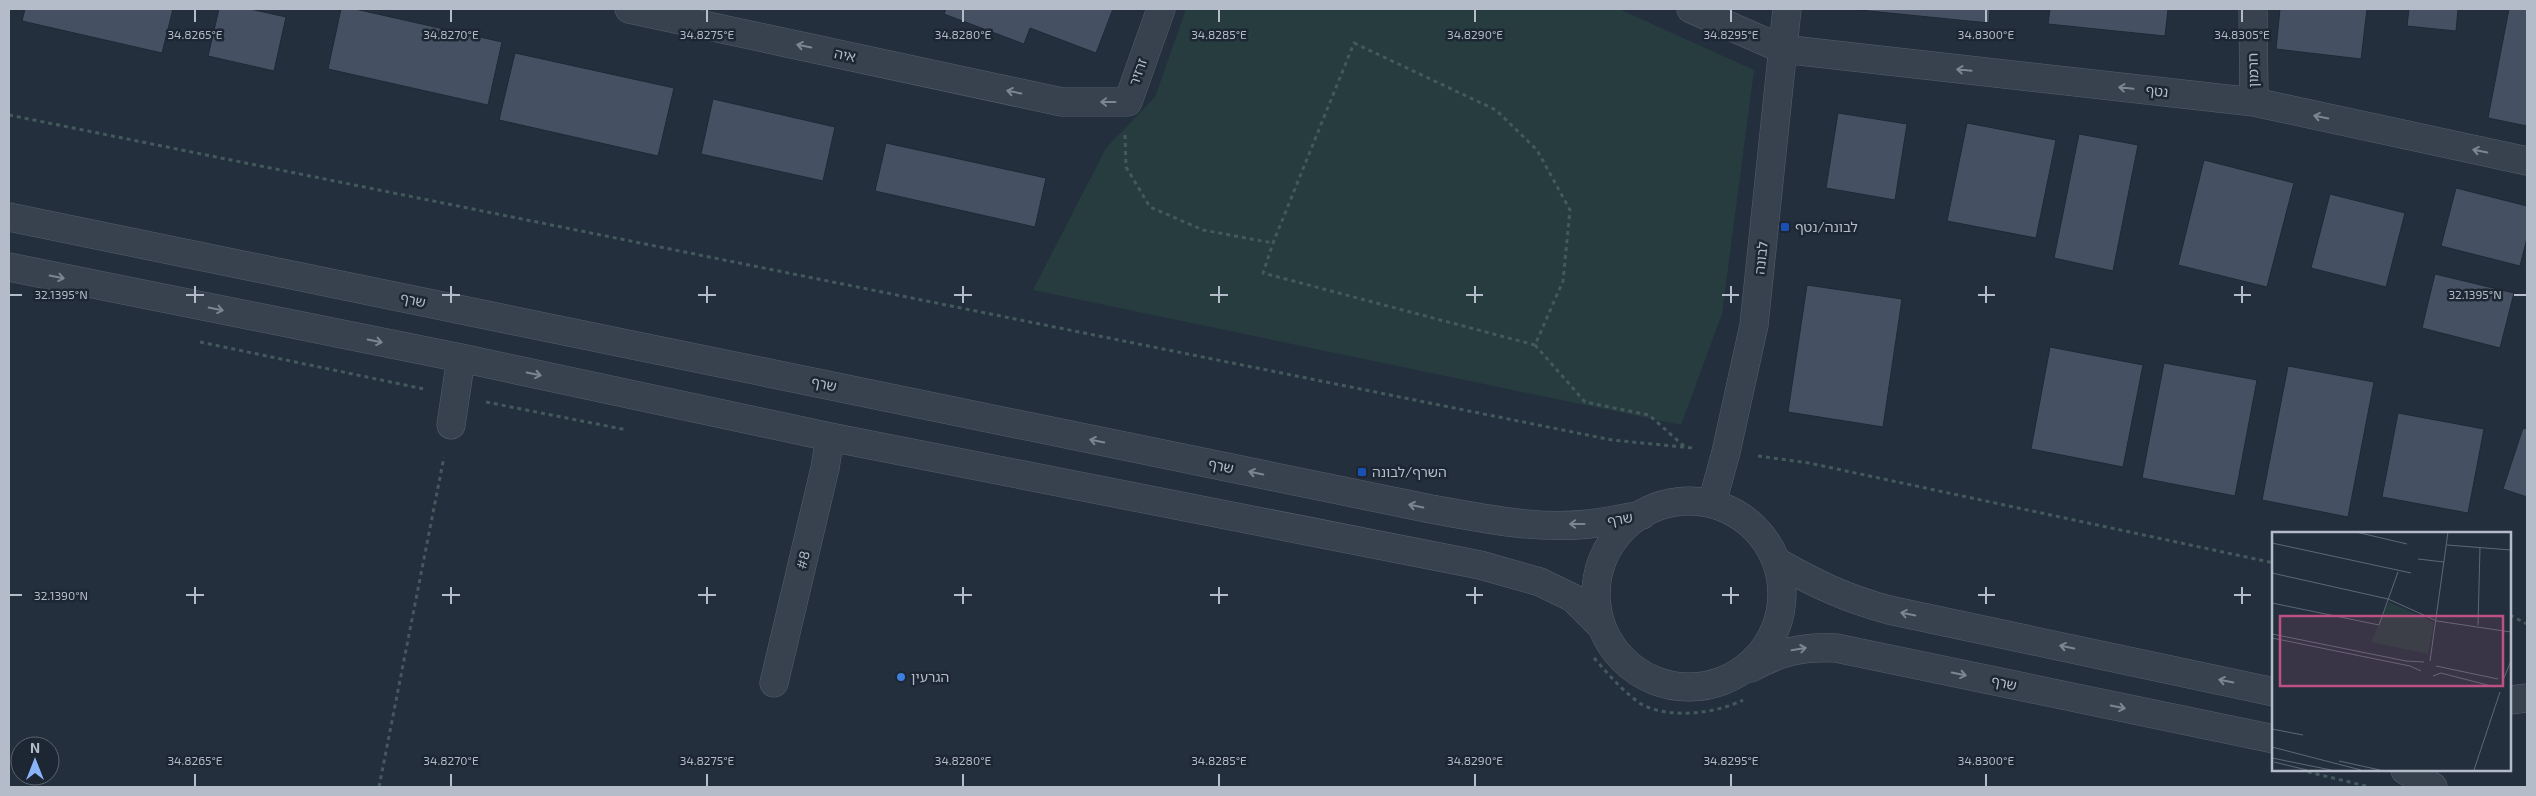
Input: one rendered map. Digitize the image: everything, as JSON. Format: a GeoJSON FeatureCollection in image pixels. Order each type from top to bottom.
{"type":"FeatureCollection","features":[{"type":"Feature","properties":{"kind":"street","name":"איה"},"geometry":{"type":"LineString","coordinates":[[629,9],[1062,102]]}},
{"type":"Feature","properties":{"kind":"street","name":"זרזיר"},"geometry":{"type":"LineString","coordinates":[[1062,102],[1128,102],[1162,9]]}},
{"type":"Feature","properties":{"kind":"street","name":"נטף"},"geometry":{"type":"LineString","coordinates":[[1691,9],[1782,49],[2254,102],[2527,161]]}},
{"type":"Feature","properties":{"kind":"street","name":"לבונה"},"geometry":{"type":"LineString","coordinates":[[1712,503],[1726,452],[1754,325],[1787,9]]}},
{"type":"Feature","properties":{"kind":"street","name":"חרמון"},"geometry":{"type":"LineString","coordinates":[[2252,9],[2254,102]]}},
{"type":"Feature","properties":{"kind":"street","name":"שרף"},"geometry":{"type":"LineString","coordinates":[[9,216],[1431,509],[1498,521],[1548,524],[1588,524],[1642,515]]}},
{"type":"Feature","properties":{"kind":"street"},"geometry":{"type":"LineString","coordinates":[[9,267],[461,358],[830,436],[1480,565],[1540,582],[1574,598],[1601,626]]}},
{"type":"Feature","properties":{"kind":"street"},"geometry":{"type":"LineString","coordinates":[[451,425],[461,358]]}},
{"type":"Feature","properties":{"kind":"street","name":"#8"},"geometry":{"type":"LineString","coordinates":[[774,682],[825,468],[830,436]]}},
{"type":"Feature","properties":{"kind":"street"},"geometry":{"type":"LineString","coordinates":[[1680,501],[1712,503],[1738,514],[1759,532],[1775,554],[1783,581],[1783,608],[1775,634],[1741,687],[1713,685],[1684,688],[1657,682],[1633,669],[1613,650],[1601,626],[1596,601],[1598,575],[1607,550],[1622,529],[1648,510],[1680,501]]}},
{"type":"Feature","properties":{"kind":"street"},"geometry":{"type":"LineString","coordinates":[[1777,562],[1821,587],[1851,600],[1889,610],[2272,692]]}},
{"type":"Feature","properties":{"kind":"street","name":"שרף"},"geometry":{"type":"LineString","coordinates":[[1741,687],[1768,658],[1791,650],[1814,646],[1836,648],[2272,739]]}},
{"type":"Feature","properties":{"kind":"street"},"geometry":{"type":"LineString","coordinates":[[2511,700],[2527,698]]}},
{"type":"Feature","properties":{"kind":"street"},"geometry":{"type":"LineString","coordinates":[[2407,771],[2433,787]]}},
{"type":"Feature","properties":{"kind":"street"},"geometry":{"type":"LineString","coordinates":[[2444,771],[2444,787]]}},
{"type":"Feature","properties":{"kind":"path"},"geometry":{"type":"LineString","coordinates":[[1535,344],[1563,281],[1570,210],[1537,150],[1496,110],[1354,43],[1272,244],[1263,273],[1535,344],[1585,402],[1649,416],[1684,447]]}},
{"type":"Feature","properties":{"kind":"path"},"geometry":{"type":"LineString","coordinates":[[1128,102],[1124,142],[1126,167],[1150,207],[1203,230],[1272,244]]}},
{"type":"Feature","properties":{"kind":"path"},"geometry":{"type":"LineString","coordinates":[[9,116],[1612,440],[1809,463],[2272,563]]}},
{"type":"Feature","properties":{"kind":"path"},"geometry":{"type":"LineString","coordinates":[[193,340],[455,396],[630,430]]}},
{"type":"Feature","properties":{"kind":"path"},"geometry":{"type":"LineString","coordinates":[[378,787],[451,425]]}},
{"type":"Feature","properties":{"kind":"path"},"geometry":{"type":"LineString","coordinates":[[2511,616],[2527,624]]}},
{"type":"Feature","properties":{"kind":"path"},"geometry":{"type":"LineString","coordinates":[[1590,653],[1615,682],[1640,703],[1664,711],[1698,713],[1731,707],[1741,687]]}},
{"type":"Feature","properties":{"kind":"path"},"geometry":{"type":"LineString","coordinates":[[2304,771],[2370,787]]}},
{"type":"Feature","properties":{"kind":"green space"},"geometry":{"type":"Polygon","coordinates":[[[1186,9],[1619,9],[1754,70],[1722,314],[1681,425],[1033,290],[1106,148],[1155,97],[1186,9]]]}},
{"type":"Feature","properties":{"kind":"building"},"geometry":{"type":"Polygon","coordinates":[[[25,9],[173,9],[162,53],[22,21],[25,9]]]}},
{"type":"Feature","properties":{"kind":"building"},"geometry":{"type":"Polygon","coordinates":[[[219,9],[250,9],[286,17],[274,71],[208,56],[219,9]]]}},
{"type":"Feature","properties":{"kind":"building"},"geometry":{"type":"Polygon","coordinates":[[[341,9],[355,9],[502,42],[488,105],[328,69],[341,9]]]}},
{"type":"Feature","properties":{"kind":"building"},"geometry":{"type":"Polygon","coordinates":[[[946,9],[1113,9],[1096,53],[1030,28],[1024,44],[944,14],[946,9]]]}},
{"type":"Feature","properties":{"kind":"building"},"geometry":{"type":"Polygon","coordinates":[[[1849,9],[1990,9],[1989,23],[1849,9]]]}},
{"type":"Feature","properties":{"kind":"building"},"geometry":{"type":"Polygon","coordinates":[[[2050,9],[2168,9],[2165,36],[2048,24],[2050,9]]]}},
{"type":"Feature","properties":{"kind":"building"},"geometry":{"type":"Polygon","coordinates":[[[2280,9],[2367,9],[2361,59],[2276,49],[2280,9]]]}},
{"type":"Feature","properties":{"kind":"building"},"geometry":{"type":"Polygon","coordinates":[[[2409,9],[2458,9],[2456,31],[2407,26],[2409,9]]]}},
{"type":"Feature","properties":{"kind":"building"},"geometry":{"type":"Polygon","coordinates":[[[2509,9],[2527,9],[2527,126],[2488,118],[2509,9]]]}},
{"type":"Feature","properties":{"kind":"building"},"geometry":{"type":"Polygon","coordinates":[[[515,53],[674,88],[658,156],[499,120],[515,53]]]}},
{"type":"Feature","properties":{"kind":"building"},"geometry":{"type":"Polygon","coordinates":[[[713,99],[835,127],[823,181],[701,154],[713,99]]]}},
{"type":"Feature","properties":{"kind":"building"},"geometry":{"type":"Polygon","coordinates":[[[1838,113],[1907,124],[1895,200],[1826,188],[1838,113]]]}},
{"type":"Feature","properties":{"kind":"building"},"geometry":{"type":"Polygon","coordinates":[[[1967,123],[2056,140],[2036,238],[1947,221],[1967,123]]]}},
{"type":"Feature","properties":{"kind":"building"},"geometry":{"type":"Polygon","coordinates":[[[2079,134],[2138,145],[2113,271],[2054,258],[2079,134]]]}},
{"type":"Feature","properties":{"kind":"building"},"geometry":{"type":"Polygon","coordinates":[[[886,143],[1046,178],[1035,227],[875,191],[886,143]]]}},
{"type":"Feature","properties":{"kind":"building"},"geometry":{"type":"Polygon","coordinates":[[[2204,160],[2294,183],[2267,287],[2178,265],[2204,160]]]}},
{"type":"Feature","properties":{"kind":"building"},"geometry":{"type":"Polygon","coordinates":[[[2456,188],[2527,206],[2527,238],[2520,266],[2441,246],[2456,188]]]}},
{"type":"Feature","properties":{"kind":"building"},"geometry":{"type":"Polygon","coordinates":[[[2330,194],[2405,213],[2386,287],[2311,268],[2330,194]]]}},
{"type":"Feature","properties":{"kind":"building"},"geometry":{"type":"Polygon","coordinates":[[[2435,274],[2514,293],[2500,348],[2422,328],[2435,274]]]}},
{"type":"Feature","properties":{"kind":"building"},"geometry":{"type":"Polygon","coordinates":[[[1807,285],[1902,299],[1883,427],[1788,412],[1807,285]]]}},
{"type":"Feature","properties":{"kind":"building"},"geometry":{"type":"Polygon","coordinates":[[[2050,347],[2143,365],[2123,467],[2031,449],[2050,347]]]}},
{"type":"Feature","properties":{"kind":"building"},"geometry":{"type":"Polygon","coordinates":[[[2164,363],[2257,380],[2235,496],[2142,478],[2164,363]]]}},
{"type":"Feature","properties":{"kind":"building"},"geometry":{"type":"Polygon","coordinates":[[[2288,366],[2374,382],[2348,517],[2262,500],[2288,366]]]}},
{"type":"Feature","properties":{"kind":"building"},"geometry":{"type":"Polygon","coordinates":[[[2398,413],[2484,429],[2468,513],[2382,497],[2398,413]]]}},
{"type":"Feature","properties":{"kind":"building"},"geometry":{"type":"Polygon","coordinates":[[[2523,428],[2527,429],[2527,497],[2503,489],[2523,428]]]}},
{"type":"Feature","properties":{"kind":"place","name":"לבונה/נטף"},"geometry":{"type":"Point","coordinates":[1785,227]}},
{"type":"Feature","properties":{"kind":"place","name":"השרף/לבונה"},"geometry":{"type":"Point","coordinates":[1362,472]}},
{"type":"Feature","properties":{"kind":"place","name":"הגרעין"},"geometry":{"type":"Point","coordinates":[901,677]}}]}
